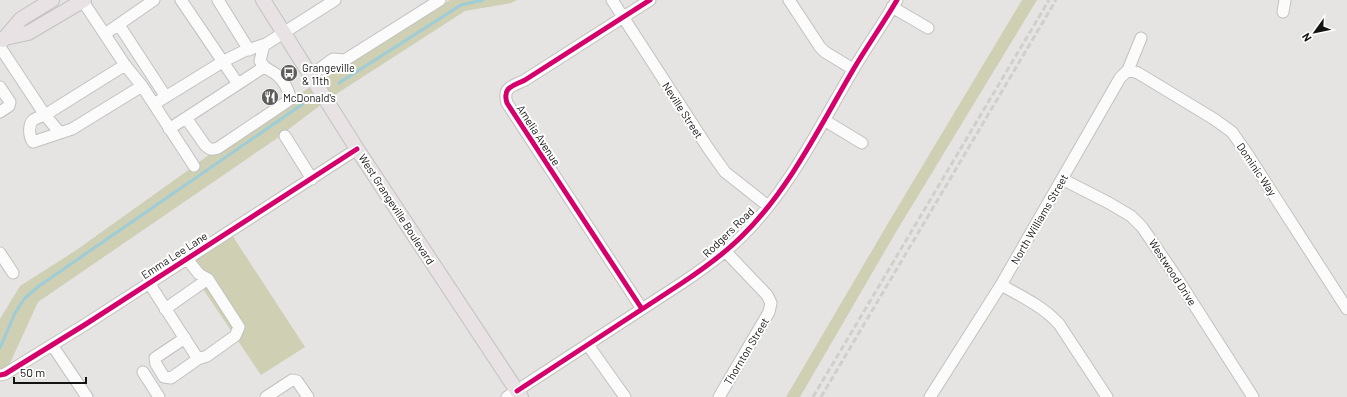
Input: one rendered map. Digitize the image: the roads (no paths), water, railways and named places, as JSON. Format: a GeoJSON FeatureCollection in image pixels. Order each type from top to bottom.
{"type":"FeatureCollection","features":[{"type":"Feature","properties":{"kind":"main road"},"geometry":{"type":"LineString","coordinates":[[2,42],[21,19],[52,0]]}},
{"type":"Feature","properties":{"kind":"main road"},"geometry":{"type":"LineString","coordinates":[[2,42],[28,34],[83,0]]}},
{"type":"Feature","properties":{"kind":"main road","name":"West Grangeville Boulevard"},"geometry":{"type":"LineString","coordinates":[[263,0],[515,395]]}},
{"type":"Feature","properties":{"kind":"street"},"geometry":{"type":"LineString","coordinates":[[83,0],[126,65],[142,86],[194,166]]}},
{"type":"Feature","properties":{"kind":"street"},"geometry":{"type":"LineString","coordinates":[[105,34],[154,0]]}},
{"type":"Feature","properties":{"kind":"street"},"geometry":{"type":"LineString","coordinates":[[181,0],[224,61],[238,84]]}},
{"type":"Feature","properties":{"kind":"street"},"geometry":{"type":"LineString","coordinates":[[218,0],[249,50]]}},
{"type":"Feature","properties":{"kind":"street"},"geometry":{"type":"LineString","coordinates":[[154,104],[224,61],[264,45],[335,0]]}},
{"type":"Feature","properties":{"kind":"street"},"geometry":{"type":"LineString","coordinates":[[311,75],[333,59],[345,60],[440,0]]}},
{"type":"Feature","properties":{"kind":"street","name":"Neville Street"},"geometry":{"type":"LineString","coordinates":[[612,0],[725,172],[768,206]]}},
{"type":"Feature","properties":{"kind":"street","name":"Amelia Avenue"},"geometry":{"type":"LineString","coordinates":[[642,309],[507,104],[505,92],[650,0]]}},
{"type":"Feature","properties":{"kind":"street"},"geometry":{"type":"LineString","coordinates":[[789,0],[820,47],[825,52],[853,69]]}},
{"type":"Feature","properties":{"kind":"street"},"geometry":{"type":"LineString","coordinates":[[1282,12],[1285,0]]}},
{"type":"Feature","properties":{"kind":"street"},"geometry":{"type":"LineString","coordinates":[[894,4],[928,28]]}},
{"type":"Feature","properties":{"kind":"street","name":"Rodgers Road"},"geometry":{"type":"LineString","coordinates":[[515,395],[705,268],[742,236],[768,206],[790,175],[853,69],[894,4]]}},
{"type":"Feature","properties":{"kind":"street"},"geometry":{"type":"LineString","coordinates":[[119,25],[166,97]]}},
{"type":"Feature","properties":{"kind":"street","name":"North Williams Street"},"geometry":{"type":"LineString","coordinates":[[930,397],[1001,285],[1120,78],[1128,70],[1141,38]]}},
{"type":"Feature","properties":{"kind":"street"},"geometry":{"type":"LineString","coordinates":[[2,42],[45,115],[60,133]]}},
{"type":"Feature","properties":{"kind":"street"},"geometry":{"type":"LineString","coordinates":[[186,118],[205,146],[212,150],[218,148],[288,101],[290,98],[290,93],[278,76],[264,67],[260,60],[264,45]]}},
{"type":"Feature","properties":{"kind":"street"},"geometry":{"type":"LineString","coordinates":[[126,65],[45,115],[34,120],[31,123],[29,136],[32,142],[72,130],[142,86]]}},
{"type":"Feature","properties":{"kind":"street"},"geometry":{"type":"LineString","coordinates":[[169,129],[264,67]]}},
{"type":"Feature","properties":{"kind":"street","name":"Dominic Way"},"geometry":{"type":"LineString","coordinates":[[1128,70],[1138,73],[1214,119],[1232,132],[1347,309]]}},
{"type":"Feature","properties":{"kind":"street"},"geometry":{"type":"LineString","coordinates":[[0,87],[10,102],[9,106],[0,112]]}},
{"type":"Feature","properties":{"kind":"street"},"geometry":{"type":"LineString","coordinates":[[824,120],[862,143]]}},
{"type":"Feature","properties":{"kind":"street"},"geometry":{"type":"LineString","coordinates":[[285,136],[312,179]]}},
{"type":"Feature","properties":{"kind":"street","name":"Emma Lee Lane"},"geometry":{"type":"LineString","coordinates":[[0,375],[5,374],[52,345],[357,149]]}},
{"type":"Feature","properties":{"kind":"street","name":"Westwood Drive"},"geometry":{"type":"LineString","coordinates":[[1062,179],[1131,216],[1142,227],[1175,275],[1253,397]]}},
{"type":"Feature","properties":{"kind":"street","name":"Thornton Street"},"geometry":{"type":"LineString","coordinates":[[718,397],[769,312],[771,303],[767,295],[725,251]]}},
{"type":"Feature","properties":{"kind":"street"},"geometry":{"type":"LineString","coordinates":[[0,252],[14,273]]}},
{"type":"Feature","properties":{"kind":"street"},"geometry":{"type":"LineString","coordinates":[[185,338],[155,358],[156,364],[164,377],[171,378],[198,359],[207,356],[235,336],[239,327],[208,279],[199,274],[187,259]]}},
{"type":"Feature","properties":{"kind":"street"},"geometry":{"type":"LineString","coordinates":[[165,308],[208,279]]}},
{"type":"Feature","properties":{"kind":"street"},"geometry":{"type":"LineString","coordinates":[[149,283],[198,359]]}},
{"type":"Feature","properties":{"kind":"street"},"geometry":{"type":"LineString","coordinates":[[1001,285],[1042,310],[1059,324],[1107,397]]}},
{"type":"Feature","properties":{"kind":"street"},"geometry":{"type":"LineString","coordinates":[[52,345],[87,397]]}},
{"type":"Feature","properties":{"kind":"street"},"geometry":{"type":"LineString","coordinates":[[588,345],[625,397]]}},
{"type":"Feature","properties":{"kind":"street"},"geometry":{"type":"LineString","coordinates":[[143,372],[156,396]]}},
{"type":"Feature","properties":{"kind":"street"},"geometry":{"type":"LineString","coordinates":[[266,397],[292,380],[297,381],[308,397]]}},
{"type":"Feature","properties":{"kind":"waterway"},"geometry":{"type":"LineString","coordinates":[[339,83],[461,5],[483,0]]}},
{"type":"Feature","properties":{"kind":"waterway"},"geometry":{"type":"LineString","coordinates":[[0,348],[15,313],[24,299],[39,286],[307,101]]}},
{"type":"Feature","properties":{"kind":"railway"},"geometry":{"type":"LineString","coordinates":[[813,397],[1049,0]]}},
{"type":"Feature","properties":{"kind":"railway"},"geometry":{"type":"LineString","coordinates":[[821,397],[1056,0]]}},
{"type":"Feature","properties":{"kind":"place","name":"Grangeville & 11th"},"geometry":{"type":"Point","coordinates":[289,73]}},
{"type":"Feature","properties":{"kind":"place","name":"McDonald's"},"geometry":{"type":"Point","coordinates":[270,97]}}]}
